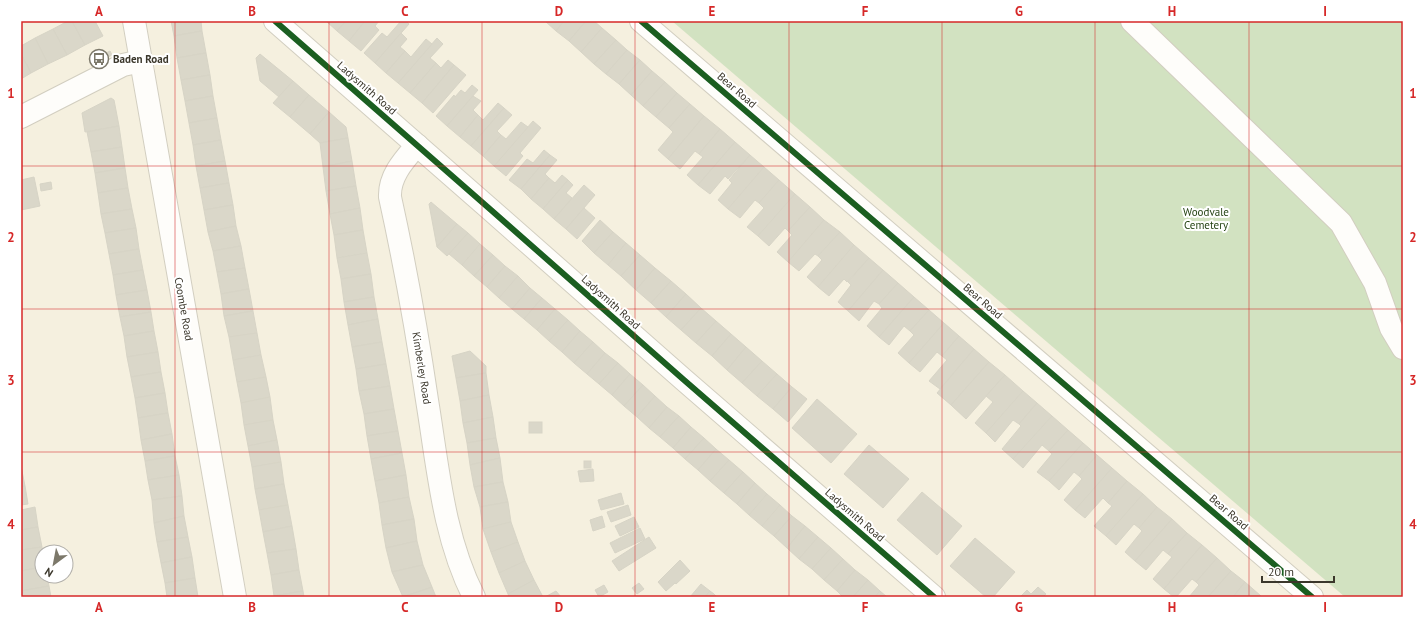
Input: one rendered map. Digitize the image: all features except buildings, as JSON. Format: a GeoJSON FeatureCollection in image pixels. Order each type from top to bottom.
{"type":"FeatureCollection","features":[{"type":"Feature","properties":{"kind":"street","name":"Coombe Road"},"geometry":{"type":"LineString","coordinates":[[134,21],[235,597]]}},
{"type":"Feature","properties":{"kind":"street","name":"Ladysmith Road"},"geometry":{"type":"LineString","coordinates":[[275,21],[934,597]]}},
{"type":"Feature","properties":{"kind":"street","name":"Bear Road"},"geometry":{"type":"LineString","coordinates":[[641,21],[1312,597]]}},
{"type":"Feature","properties":{"kind":"street"},"geometry":{"type":"LineString","coordinates":[[1132,21],[1342,223],[1375,283],[1391,328],[1403,348]]}},
{"type":"Feature","properties":{"kind":"street"},"geometry":{"type":"LineString","coordinates":[[21,117],[122,64],[141,61]]}},
{"type":"Feature","properties":{"kind":"street","name":"Kimberley Road"},"geometry":{"type":"LineString","coordinates":[[417,145],[394,177],[390,188],[390,197],[404,260],[415,322],[444,506],[452,539],[463,573],[474,597]]}},
{"type":"Feature","properties":{"kind":"green space","name":"Woodvale Cemetery"},"geometry":{"type":"Polygon","coordinates":[[[672,21],[1403,21],[1403,597],[1345,597],[672,21]]]}},
{"type":"Feature","properties":{"kind":"cycle path"},"geometry":{"type":"LineString","coordinates":[[275,21],[934,597]]}},
{"type":"Feature","properties":{"kind":"cycle path"},"geometry":{"type":"LineString","coordinates":[[641,21],[1312,597]]}},
{"type":"Feature","properties":{"kind":"place","name":"Baden Road"},"geometry":{"type":"Point","coordinates":[99,59]}}]}
